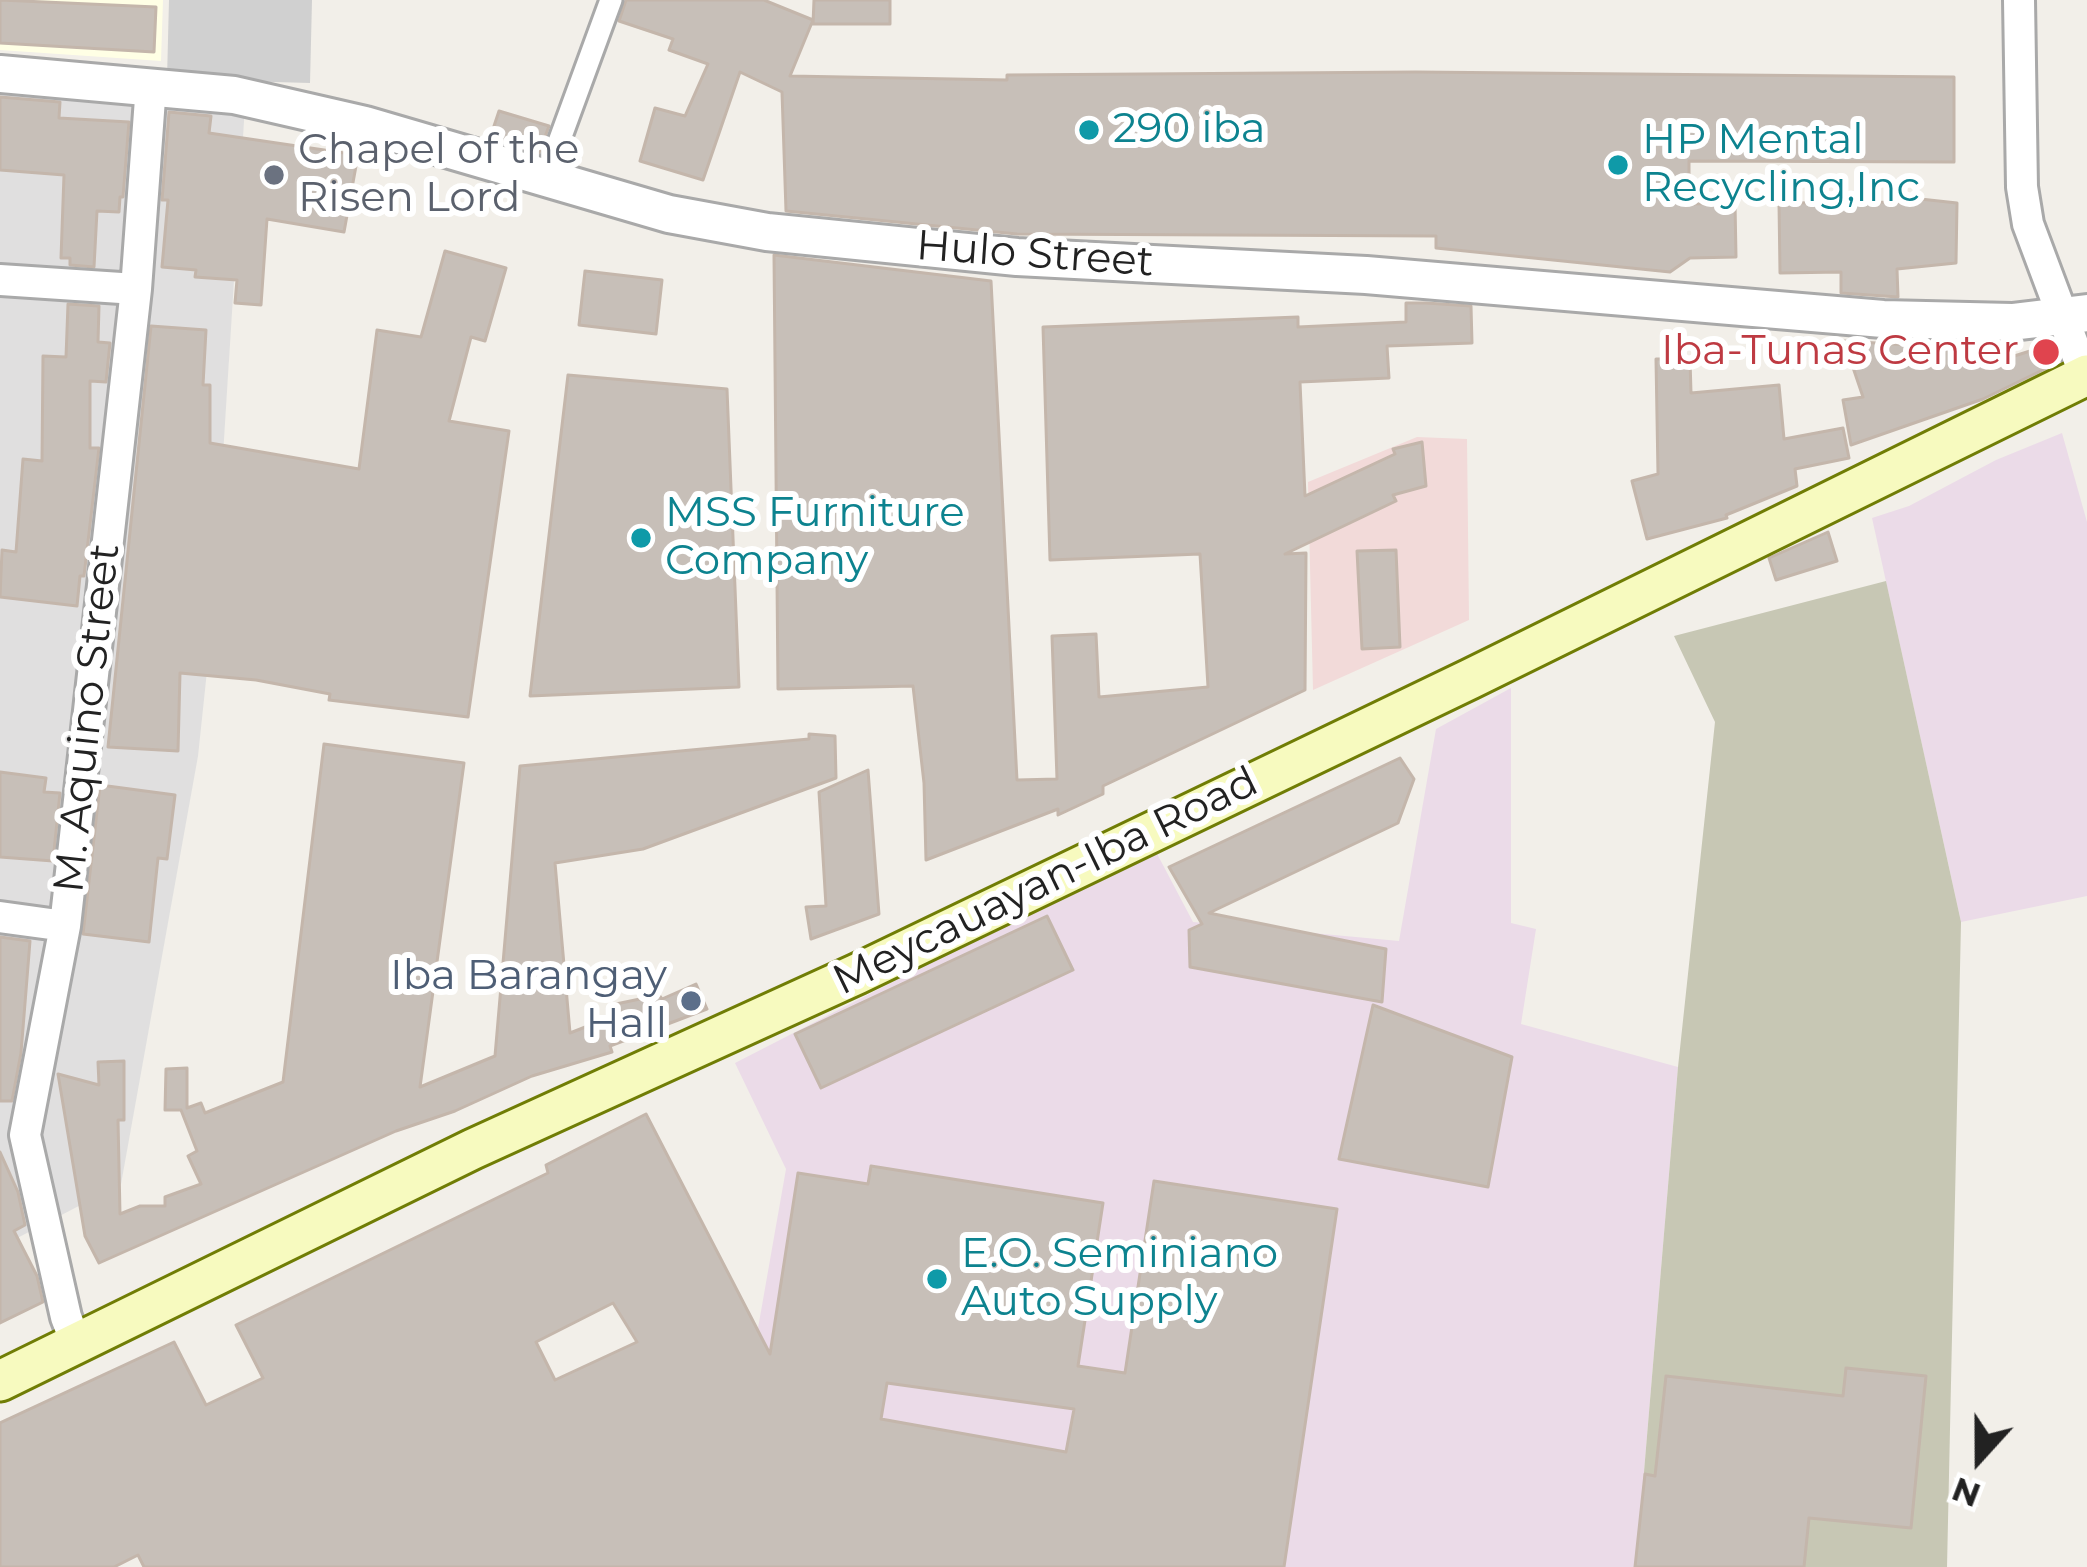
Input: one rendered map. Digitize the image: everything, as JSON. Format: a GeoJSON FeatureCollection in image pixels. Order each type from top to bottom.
{"type":"FeatureCollection","features":[{"type":"Feature","properties":{"kind":"main road","name":"Meycauayan-Iba Road"},"geometry":{"type":"LineString","coordinates":[[0,1381],[473,1149],[857,974],[2086,375]]}},
{"type":"Feature","properties":{"kind":"street"},"geometry":{"type":"LineString","coordinates":[[545,180],[611,0]]}},
{"type":"Feature","properties":{"kind":"street"},"geometry":{"type":"LineString","coordinates":[[2019,0],[2022,187],[2038,259],[2074,315],[2086,375]]}},
{"type":"Feature","properties":{"kind":"street","name":"Hulo Street"},"geometry":{"type":"LineString","coordinates":[[0,74],[151,85],[270,102],[668,214],[767,232],[1017,256],[1366,275],[1883,319],[2012,322],[2074,315]]}},
{"type":"Feature","properties":{"kind":"street","name":"M. Aquino Street"},"geometry":{"type":"LineString","coordinates":[[76,1343],[12,1140],[65,926],[136,290],[151,85]]}},
{"type":"Feature","properties":{"kind":"street"},"geometry":{"type":"LineString","coordinates":[[0,280],[136,290]]}},
{"type":"Feature","properties":{"kind":"street"},"geometry":{"type":"LineString","coordinates":[[0,917],[65,926]]}},
{"type":"Feature","properties":{"kind":"shaded area"},"geometry":{"type":"Polygon","coordinates":[[[0,0],[163,0],[161,61],[0,50],[0,0]]]}},
{"type":"Feature","properties":{"kind":"shaded area"},"geometry":{"type":"Polygon","coordinates":[[[169,0],[312,0],[310,83],[167,79],[169,0]]]}},
{"type":"Feature","properties":{"kind":"shaded area"},"geometry":{"type":"Polygon","coordinates":[[[0,88],[245,105],[213,614],[198,756],[121,1184],[0,1247],[0,88]]]}},
{"type":"Feature","properties":{"kind":"shaded area"},"geometry":{"type":"Polygon","coordinates":[[[2062,433],[2087,522],[2087,896],[1961,922],[1872,518],[1909,506],[1996,460],[2062,433]]]}},
{"type":"Feature","properties":{"kind":"shaded area"},"geometry":{"type":"Polygon","coordinates":[[[1417,437],[1467,439],[1469,620],[1313,690],[1308,482],[1417,437]]]}},
{"type":"Feature","properties":{"kind":"shaded area"},"geometry":{"type":"Polygon","coordinates":[[[1886,581],[1961,922],[1947,1567],[1636,1567],[1678,1067],[1715,722],[1674,636],[1886,581]]]}},
{"type":"Feature","properties":{"kind":"shaded area"},"geometry":{"type":"Polygon","coordinates":[[[1511,688],[1511,923],[1536,929],[1521,1024],[1678,1067],[1636,1567],[716,1567],[786,1169],[735,1063],[1154,848],[1193,922],[1399,941],[1436,729],[1511,688]]]}},
{"type":"Feature","properties":{"kind":"building"},"geometry":{"type":"Polygon","coordinates":[[[0,0],[156,7],[154,52],[0,43],[0,0]]]}},
{"type":"Feature","properties":{"kind":"building"},"geometry":{"type":"Polygon","coordinates":[[[626,0],[764,0],[813,20],[790,76],[1007,80],[1007,75],[1416,72],[1954,77],[1954,162],[1689,161],[1689,204],[1735,203],[1736,257],[1690,258],[1670,272],[1436,248],[1436,236],[1017,234],[786,211],[782,92],[740,72],[703,180],[640,161],[655,108],[685,116],[708,64],[669,50],[673,39],[619,21],[626,0]]]}},
{"type":"Feature","properties":{"kind":"building"},"geometry":{"type":"Polygon","coordinates":[[[814,0],[890,0],[890,24],[813,24],[814,0]]]}},
{"type":"Feature","properties":{"kind":"building"},"geometry":{"type":"Polygon","coordinates":[[[0,97],[60,102],[59,118],[129,122],[123,197],[119,212],[97,211],[94,267],[70,265],[70,258],[61,258],[64,175],[0,170],[0,97]]]}},
{"type":"Feature","properties":{"kind":"building"},"geometry":{"type":"Polygon","coordinates":[[[499,111],[549,126],[539,153],[490,138],[499,111]]]}},
{"type":"Feature","properties":{"kind":"building"},"geometry":{"type":"Polygon","coordinates":[[[169,112],[211,116],[209,133],[358,155],[344,232],[267,219],[261,305],[235,303],[237,280],[195,277],[196,270],[162,267],[169,112]]]}},
{"type":"Feature","properties":{"kind":"building"},"geometry":{"type":"Polygon","coordinates":[[[1902,197],[1957,203],[1956,263],[1897,269],[1898,297],[1841,293],[1841,272],[1780,273],[1779,203],[1902,202],[1902,197]]]}},
{"type":"Feature","properties":{"kind":"building"},"geometry":{"type":"Polygon","coordinates":[[[445,251],[506,268],[485,341],[471,337],[449,421],[509,431],[468,717],[329,700],[330,694],[256,680],[180,673],[178,751],[108,747],[151,326],[206,330],[203,385],[210,385],[210,443],[359,469],[377,330],[421,337],[445,251]]]}},
{"type":"Feature","properties":{"kind":"building"},"geometry":{"type":"Polygon","coordinates":[[[774,255],[991,281],[1017,780],[1057,779],[1052,636],[1096,634],[1099,697],[1208,687],[1200,554],[1050,560],[1043,327],[1298,317],[1298,327],[1406,322],[1406,303],[1426,303],[1471,306],[1472,343],[1387,346],[1389,378],[1300,382],[1305,496],[1395,454],[1393,449],[1422,442],[1426,486],[1393,495],[1396,501],[1285,554],[1306,553],[1305,690],[1103,786],[1103,794],[1058,815],[1058,809],[926,860],[924,783],[913,686],[778,689],[774,255]]]}},
{"type":"Feature","properties":{"kind":"building"},"geometry":{"type":"Polygon","coordinates":[[[585,271],[662,280],[656,334],[579,325],[585,271]]]}},
{"type":"Feature","properties":{"kind":"building"},"geometry":{"type":"Polygon","coordinates":[[[68,304],[99,306],[98,342],[110,343],[106,382],[90,381],[90,448],[99,448],[77,606],[0,597],[2,550],[16,552],[23,459],[42,461],[43,356],[66,357],[68,304]]]}},
{"type":"Feature","properties":{"kind":"building"},"geometry":{"type":"Polygon","coordinates":[[[1844,341],[2005,351],[2008,358],[2049,345],[2055,364],[1983,399],[1851,445],[1843,400],[1863,397],[1844,341]]]}},
{"type":"Feature","properties":{"kind":"building"},"geometry":{"type":"Polygon","coordinates":[[[1656,359],[1690,359],[1691,393],[1779,385],[1784,439],[1843,428],[1849,458],[1795,469],[1797,486],[1727,518],[1647,539],[1632,481],[1658,474],[1656,359]]]}},
{"type":"Feature","properties":{"kind":"building","name":"MSS Furniture Company"},"geometry":{"type":"Polygon","coordinates":[[[568,375],[727,389],[739,687],[530,696],[568,375]]]}},
{"type":"Feature","properties":{"kind":"building"},"geometry":{"type":"Polygon","coordinates":[[[1828,532],[1837,561],[1776,580],[1769,558],[1828,532]]]}},
{"type":"Feature","properties":{"kind":"building"},"geometry":{"type":"Polygon","coordinates":[[[1396,550],[1400,647],[1362,649],[1357,551],[1396,550]]]}},
{"type":"Feature","properties":{"kind":"building"},"geometry":{"type":"Polygon","coordinates":[[[809,734],[835,736],[836,778],[643,849],[555,863],[570,1033],[621,1013],[616,1004],[659,995],[662,999],[696,984],[707,1009],[610,1046],[612,1052],[532,1076],[396,1131],[99,1263],[85,1236],[58,1074],[99,1085],[98,1062],[124,1061],[124,1120],[118,1120],[120,1214],[140,1206],[165,1206],[165,1197],[201,1184],[188,1156],[197,1151],[181,1110],[165,1110],[166,1069],[187,1068],[187,1108],[201,1103],[205,1113],[283,1082],[324,744],[464,763],[420,1087],[495,1056],[520,766],[809,739],[809,734]]]}},
{"type":"Feature","properties":{"kind":"building"},"geometry":{"type":"Polygon","coordinates":[[[1400,758],[1414,779],[1398,823],[1209,913],[1386,949],[1382,1002],[1190,967],[1189,930],[1202,924],[1169,867],[1400,758]]]}},
{"type":"Feature","properties":{"kind":"building"},"geometry":{"type":"Polygon","coordinates":[[[868,770],[879,914],[811,939],[806,907],[826,906],[819,792],[868,770]]]}},
{"type":"Feature","properties":{"kind":"building"},"geometry":{"type":"Polygon","coordinates":[[[0,772],[46,778],[44,792],[60,793],[53,861],[0,857],[0,772]]]}},
{"type":"Feature","properties":{"kind":"building"},"geometry":{"type":"Polygon","coordinates":[[[100,785],[175,795],[167,859],[158,858],[149,942],[83,934],[100,785]]]}},
{"type":"Feature","properties":{"kind":"building"},"geometry":{"type":"Polygon","coordinates":[[[1047,916],[1073,970],[821,1088],[795,1034],[1047,916]]]}},
{"type":"Feature","properties":{"kind":"building"},"geometry":{"type":"Polygon","coordinates":[[[0,937],[30,941],[12,1101],[0,1101],[0,937]]]}},
{"type":"Feature","properties":{"kind":"building"},"geometry":{"type":"Polygon","coordinates":[[[1373,1005],[1512,1057],[1488,1187],[1339,1159],[1373,1005]]]}},
{"type":"Feature","properties":{"kind":"building"},"geometry":{"type":"Polygon","coordinates":[[[646,1114],[770,1354],[798,1173],[868,1184],[871,1166],[1103,1203],[1078,1366],[1125,1373],[1154,1181],[1337,1209],[1284,1567],[144,1567],[138,1555],[114,1567],[0,1567],[0,1423],[174,1342],[206,1405],[263,1378],[236,1325],[548,1173],[546,1165],[646,1114]],[[613,1303],[536,1342],[555,1380],[637,1342],[613,1303]],[[887,1383],[881,1419],[1066,1452],[1074,1409],[887,1383]]]}},
{"type":"Feature","properties":{"kind":"building"},"geometry":{"type":"Polygon","coordinates":[[[0,1152],[18,1192],[25,1225],[14,1231],[37,1276],[43,1302],[0,1323],[0,1152]]]}},
{"type":"Feature","properties":{"kind":"building"},"geometry":{"type":"Polygon","coordinates":[[[1846,1368],[1926,1376],[1911,1528],[1809,1518],[1804,1567],[1635,1567],[1645,1474],[1655,1476],[1666,1376],[1843,1396],[1846,1368]]]}},
{"type":"Feature","properties":{"kind":"place","name":"290 iba"},"geometry":{"type":"Point","coordinates":[1089,130]}},
{"type":"Feature","properties":{"kind":"place","name":"HP Mental Recycling,Inc"},"geometry":{"type":"Point","coordinates":[1618,165]}},
{"type":"Feature","properties":{"kind":"place","name":"Chapel of the Risen Lord"},"geometry":{"type":"Point","coordinates":[274,175]}},
{"type":"Feature","properties":{"kind":"place","name":"Iba-Tunas Center"},"geometry":{"type":"Point","coordinates":[2046,352]}},
{"type":"Feature","properties":{"kind":"place","name":"MSS Furniture Company"},"geometry":{"type":"Point","coordinates":[641,538]}},
{"type":"Feature","properties":{"kind":"place","name":"Iba Barangay Hall"},"geometry":{"type":"Point","coordinates":[691,1001]}},
{"type":"Feature","properties":{"kind":"place","name":"E.O. Seminiano Auto Supply"},"geometry":{"type":"Point","coordinates":[937,1279]}}]}
